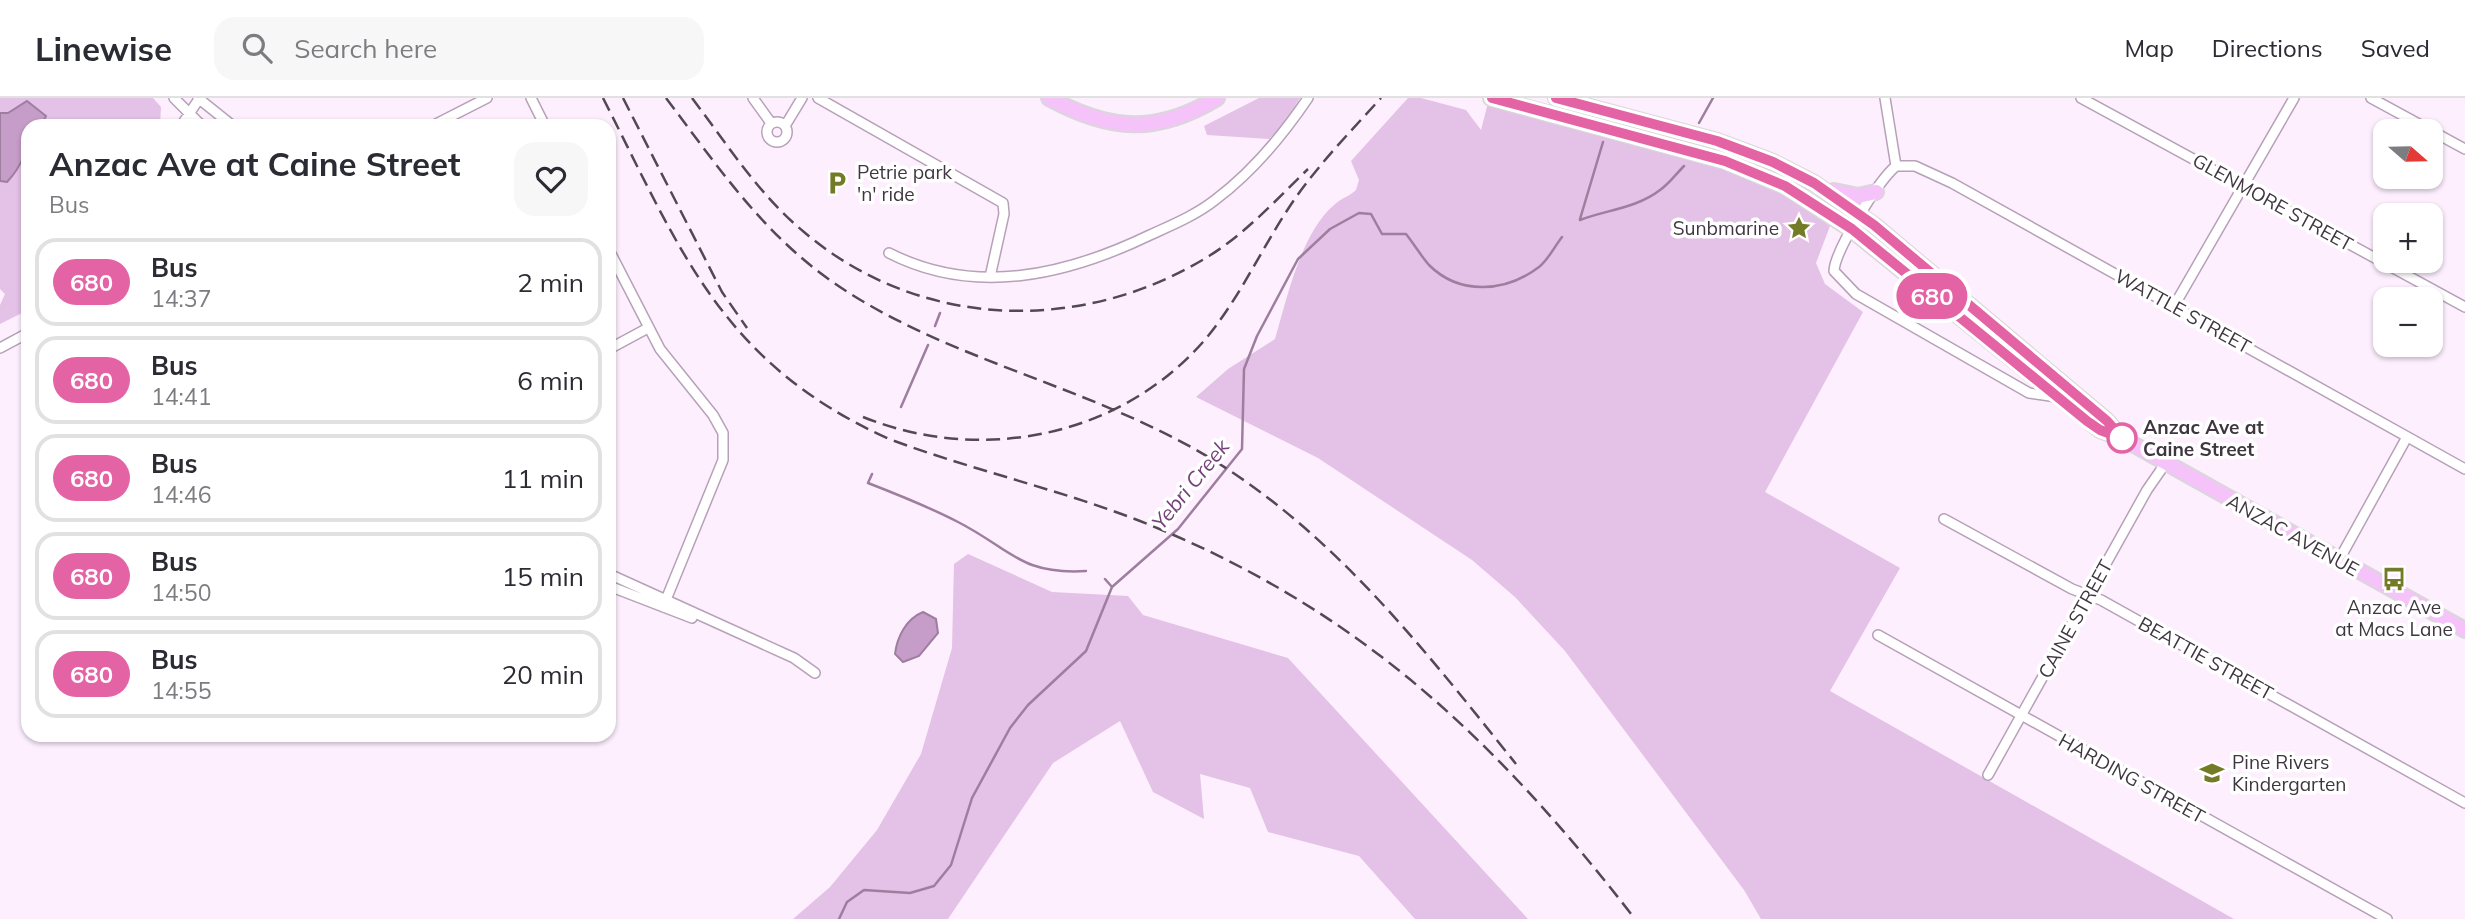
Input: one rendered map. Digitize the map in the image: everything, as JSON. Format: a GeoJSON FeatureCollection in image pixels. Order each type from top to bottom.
{"type":"FeatureCollection","features":[{"type":"Feature","properties":{"kind":"highway"},"geometry":{"type":"LineString","coordinates":[[1049,98],[1086,117],[1134,125],[1172,120],[1217,98]]}},
{"type":"Feature","properties":{"kind":"highway","name":"ANZAC AVENUE"},"geometry":{"type":"LineString","coordinates":[[1491,98],[1735,164],[1785,186],[1852,229],[2100,430],[2122,438],[2465,630]]}},
{"type":"Feature","properties":{"kind":"highway","name":"ANZAC AVENUE"},"geometry":{"type":"LineString","coordinates":[[1556,98],[1748,151],[1829,192],[2107,421],[2122,438]]}},
{"type":"Feature","properties":{"kind":"highway"},"geometry":{"type":"LineString","coordinates":[[1829,192],[1840,190],[1858,196],[1876,192]]}},
{"type":"Feature","properties":{"kind":"street"},"geometry":{"type":"LineString","coordinates":[[174,98],[192,119]]}},
{"type":"Feature","properties":{"kind":"street"},"geometry":{"type":"LineString","coordinates":[[446,119],[487,98]]}},
{"type":"Feature","properties":{"kind":"street"},"geometry":{"type":"LineString","coordinates":[[531,98],[542,119]]}},
{"type":"Feature","properties":{"kind":"street"},"geometry":{"type":"LineString","coordinates":[[753,98],[771,123]]}},
{"type":"Feature","properties":{"kind":"street"},"geometry":{"type":"LineString","coordinates":[[771,123],[766,132],[773,142],[785,139],[785,126],[802,98]]}},
{"type":"Feature","properties":{"kind":"street"},"geometry":{"type":"LineString","coordinates":[[818,98],[1003,203],[1004,214],[990,277]]}},
{"type":"Feature","properties":{"kind":"street"},"geometry":{"type":"LineString","coordinates":[[1885,98],[1896,166],[1838,251],[1834,265],[1838,279],[1856,294],[1970,355],[2029,393],[2057,397]]}},
{"type":"Feature","properties":{"kind":"street","name":"GLENMORE STREET"},"geometry":{"type":"LineString","coordinates":[[2081,98],[2465,307]]}},
{"type":"Feature","properties":{"kind":"street"},"geometry":{"type":"LineString","coordinates":[[2174,306],[2294,98]]}},
{"type":"Feature","properties":{"kind":"street"},"geometry":{"type":"LineString","coordinates":[[2371,98],[2465,149]]}},
{"type":"Feature","properties":{"kind":"street"},"geometry":{"type":"LineString","coordinates":[[185,119],[201,100]]}},
{"type":"Feature","properties":{"kind":"street"},"geometry":{"type":"LineString","coordinates":[[198,119],[201,100]]}},
{"type":"Feature","properties":{"kind":"street"},"geometry":{"type":"LineString","coordinates":[[201,100],[224,119]]}},
{"type":"Feature","properties":{"kind":"street"},"geometry":{"type":"LineString","coordinates":[[889,253],[954,274],[990,277],[1031,276],[1074,266],[1127,246],[1195,213],[1231,186],[1292,124],[1305,100]]}},
{"type":"Feature","properties":{"kind":"street"},"geometry":{"type":"LineString","coordinates":[[771,123],[777,122],[785,126]]}},
{"type":"Feature","properties":{"kind":"street","name":"WATTLE STREET"},"geometry":{"type":"LineString","coordinates":[[1896,166],[1914,166],[1952,183],[2465,469]]}},
{"type":"Feature","properties":{"kind":"street"},"geometry":{"type":"LineString","coordinates":[[616,264],[660,349],[721,426],[724,442],[720,469],[664,603]]}},
{"type":"Feature","properties":{"kind":"street"},"geometry":{"type":"LineString","coordinates":[[616,345],[648,328]]}},
{"type":"Feature","properties":{"kind":"street"},"geometry":{"type":"LineString","coordinates":[[0,348],[21,337]]}},
{"type":"Feature","properties":{"kind":"street"},"geometry":{"type":"LineString","coordinates":[[2339,560],[2407,437]]}},
{"type":"Feature","properties":{"kind":"street","name":"CAINE STREET"},"geometry":{"type":"LineString","coordinates":[[1988,775],[2147,490],[2165,464]]}},
{"type":"Feature","properties":{"kind":"street","name":"BEATTIE STREET"},"geometry":{"type":"LineString","coordinates":[[1944,519],[2088,595],[2465,803]]}},
{"type":"Feature","properties":{"kind":"street"},"geometry":{"type":"LineString","coordinates":[[616,578],[664,603],[794,657],[815,673]]}},
{"type":"Feature","properties":{"kind":"street"},"geometry":{"type":"LineString","coordinates":[[616,588],[664,603]]}},
{"type":"Feature","properties":{"kind":"street","name":"HARDING STREET"},"geometry":{"type":"LineString","coordinates":[[1878,635],[2387,919]]}},
{"type":"Feature","properties":{"kind":"shaded area"},"geometry":{"type":"Polygon","coordinates":[[[0,98],[153,98],[161,107],[160,119],[21,119],[21,314],[0,324],[0,305],[5,294],[0,289],[0,98]]]}},
{"type":"Feature","properties":{"kind":"shaded area"},"geometry":{"type":"Polygon","coordinates":[[[1259,98],[1300,98],[1280,129],[1269,139],[1207,135],[1204,126],[1259,98]]]}},
{"type":"Feature","properties":{"kind":"shaded area"},"geometry":{"type":"Polygon","coordinates":[[[1408,98],[1421,98],[1466,110],[1481,130],[1488,103],[1743,174],[1796,202],[1830,226],[1816,263],[1825,284],[1863,312],[1765,492],[1900,568],[1830,691],[2234,919],[1761,919],[1744,890],[1565,651],[1515,597],[1472,560],[1318,458],[1196,397],[1228,369],[1275,339],[1290,286],[1313,232],[1322,217],[1334,205],[1356,190],[1359,180],[1351,161],[1408,98]]]}},
{"type":"Feature","properties":{"kind":"shaded area"},"geometry":{"type":"Polygon","coordinates":[[[27,101],[46,116],[44,119],[21,119],[21,163],[7,182],[0,181],[0,113],[8,113],[27,101]]]}},
{"type":"Feature","properties":{"kind":"shaded area"},"geometry":{"type":"Polygon","coordinates":[[[968,554],[1052,592],[1128,596],[1143,615],[1288,658],[1528,919],[1415,919],[1359,856],[1268,832],[1250,788],[1200,774],[1204,819],[1153,792],[1120,721],[1053,763],[948,919],[793,919],[830,887],[877,830],[921,754],[952,648],[954,564],[968,554]]]}},
{"type":"Feature","properties":{"kind":"shaded area"},"geometry":{"type":"Polygon","coordinates":[[[923,612],[936,619],[938,633],[919,656],[903,662],[895,654],[900,635],[912,619],[923,612]]]}},
{"type":"Feature","properties":{"kind":"waterway","name":"Yebri Creek"},"geometry":{"type":"LineString","coordinates":[[1699,123],[1713,98]]}},
{"type":"Feature","properties":{"kind":"waterway"},"geometry":{"type":"LineString","coordinates":[[1580,219],[1603,142]]}},
{"type":"Feature","properties":{"kind":"waterway","name":"Yebri Creek"},"geometry":{"type":"LineString","coordinates":[[1580,220],[1631,205],[1651,196],[1684,166]]}},
{"type":"Feature","properties":{"kind":"waterway","name":"Yebri Creek"},"geometry":{"type":"LineString","coordinates":[[839,919],[847,902],[864,890],[910,893],[934,886],[951,865],[972,798],[1010,728],[1028,705],[1086,651],[1112,587],[1178,529],[1242,449],[1244,369],[1257,336],[1298,259],[1330,229],[1359,213],[1371,214],[1382,234],[1406,234],[1429,265],[1441,275],[1469,286],[1498,286],[1512,282],[1539,267],[1562,237]]}},
{"type":"Feature","properties":{"kind":"waterway"},"geometry":{"type":"LineString","coordinates":[[935,326],[940,313]]}},
{"type":"Feature","properties":{"kind":"waterway"},"geometry":{"type":"LineString","coordinates":[[901,407],[928,345]]}},
{"type":"Feature","properties":{"kind":"waterway"},"geometry":{"type":"LineString","coordinates":[[872,474],[868,483],[947,517],[1030,564],[1046,569],[1086,571]]}},
{"type":"Feature","properties":{"kind":"waterway"},"geometry":{"type":"LineString","coordinates":[[1105,579],[1112,587]]}},
{"type":"Feature","properties":{"kind":"railway"},"geometry":{"type":"LineString","coordinates":[[603,98],[614,119]]}},
{"type":"Feature","properties":{"kind":"railway"},"geometry":{"type":"LineString","coordinates":[[623,98],[722,292],[747,328]]}},
{"type":"Feature","properties":{"kind":"railway"},"geometry":{"type":"LineString","coordinates":[[666,98],[718,168],[775,233],[819,272],[864,302],[963,350],[1119,412],[1170,436],[1218,463],[1262,493],[1304,527],[1379,601],[1415,640],[1516,764]]}},
{"type":"Feature","properties":{"kind":"railway"},"geometry":{"type":"LineString","coordinates":[[692,98],[772,202],[804,232],[849,264],[898,288],[949,303],[1002,310],[1055,309],[1108,299],[1160,282],[1209,256],[1236,237],[1308,169]]}},
{"type":"Feature","properties":{"kind":"railway"},"geometry":{"type":"LineString","coordinates":[[863,417],[908,431],[954,439],[1000,439],[1045,433],[1089,420],[1130,401],[1169,375],[1203,342],[1228,309],[1302,189],[1381,98]]}},
{"type":"Feature","properties":{"kind":"railway"},"geometry":{"type":"LineString","coordinates":[[616,124],[683,253],[712,297],[745,338],[784,375],[832,409],[889,439],[1140,521],[1218,555],[1289,594],[1355,637],[1416,684],[1474,736],[1582,853],[1635,919]]}},
{"type":"Feature","properties":{"kind":"bus line","name":"680"},"geometry":{"type":"LineString","coordinates":[[1492,98],[1725,161],[1785,186],[1852,229],[2087,421],[2100,430],[2122,438],[2107,421],[1874,225],[1829,192],[1748,151],[1556,98]]}},
{"type":"Feature","properties":{"kind":"place","name":"Petrie park 'n' ride"},"geometry":{"type":"Point","coordinates":[837,183]}},
{"type":"Feature","properties":{"kind":"place","name":"Sunbmarine"},"geometry":{"type":"Point","coordinates":[1799,228]}},
{"type":"Feature","properties":{"kind":"place","name":"Anzac Ave at Caine Street"},"geometry":{"type":"Point","coordinates":[2122,438]}},
{"type":"Feature","properties":{"kind":"place","name":"Anzac Ave at Macs Lane"},"geometry":{"type":"Point","coordinates":[2394,579]}},
{"type":"Feature","properties":{"kind":"place","name":"Pine Rivers Kindergarten"},"geometry":{"type":"Point","coordinates":[2212,773]}}]}
